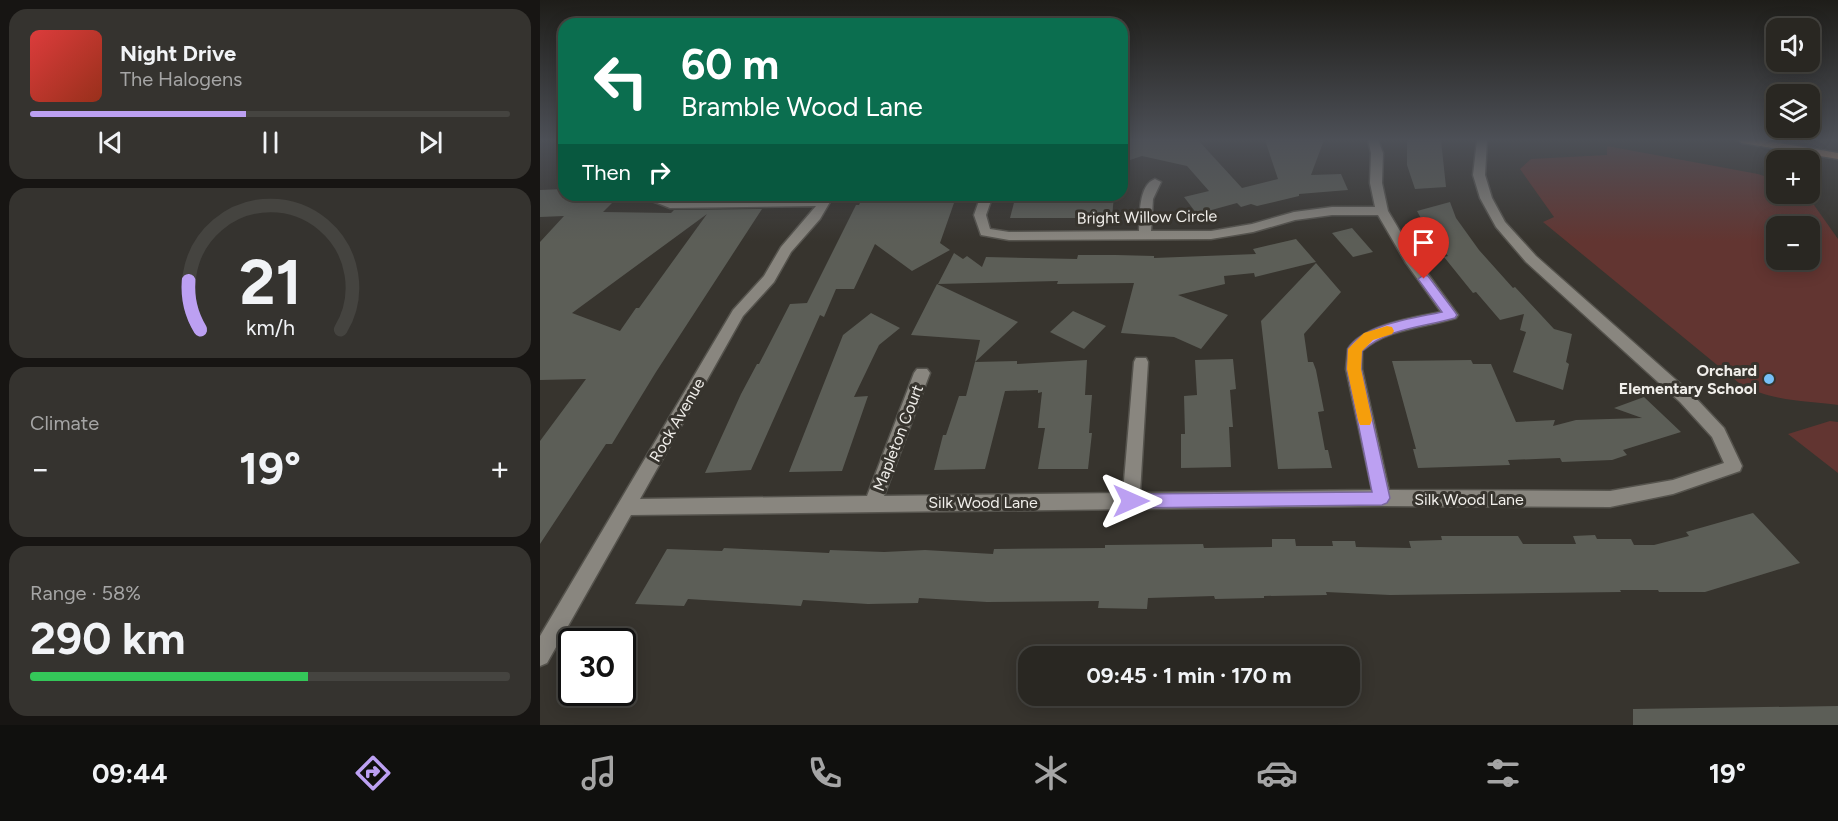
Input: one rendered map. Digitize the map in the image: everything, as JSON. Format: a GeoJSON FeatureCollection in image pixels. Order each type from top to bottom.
{"type":"FeatureCollection","features":[{"type":"Feature","properties":{"kind":"street"},"geometry":{"type":"LineString","coordinates":[[1376,174],[1382,211],[1411,261],[1451,315],[1410,323],[1369,337],[1355,349],[1354,369],[1382,498]]}},
{"type":"Feature","properties":{"kind":"street","name":"Silk Wood Lane"},"geometry":{"type":"LineString","coordinates":[[628,507],[1382,498],[1610,499],[1711,477],[1734,466],[1718,433],[1686,398],[1531,259],[1500,224],[1486,198],[1479,174]]}},
{"type":"Feature","properties":{"kind":"street"},"geometry":{"type":"LineString","coordinates":[[1144,235],[1147,199],[1155,182]]}},
{"type":"Feature","properties":{"kind":"street"},"geometry":{"type":"LineString","coordinates":[[661,201],[670,204],[748,201]]}},
{"type":"Feature","properties":{"kind":"street","name":"Rock Avenue"},"geometry":{"type":"LineString","coordinates":[[540,656],[738,313],[769,279],[786,250],[816,216],[824,201]]}},
{"type":"Feature","properties":{"kind":"street","name":"Bright Willow Circle"},"geometry":{"type":"LineString","coordinates":[[985,201],[980,215],[984,232],[1009,236],[1211,235],[1253,228],[1294,216],[1332,211],[1382,211]]}},
{"type":"Feature","properties":{"kind":"street"},"geometry":{"type":"LineString","coordinates":[[1131,501],[1141,362]]}},
{"type":"Feature","properties":{"kind":"street","name":"Mapleton Court"},"geometry":{"type":"LineString","coordinates":[[873,503],[922,373]]}},
{"type":"Feature","properties":{"kind":"shaded area","name":"Orchard Elementary School"},"geometry":{"type":"Polygon","coordinates":[[[1523,174],[1757,174],[1766,177],[1766,204],[1813,204],[1838,239],[1838,405],[1774,397],[1739,383],[1543,222],[1554,217],[1523,174]]]}},
{"type":"Feature","properties":{"kind":"shaded area"},"geometry":{"type":"Polygon","coordinates":[[[1830,421],[1838,422],[1838,473],[1788,434],[1830,421]]]}},
{"type":"Feature","properties":{"kind":"building"},"geometry":{"type":"Polygon","coordinates":[[[1194,174],[1229,174],[1242,188],[1278,179],[1276,174],[1341,174],[1348,190],[1299,194],[1299,196],[1257,206],[1251,204],[1241,207],[1237,203],[1197,214],[1184,197],[1209,191],[1194,174]]]}},
{"type":"Feature","properties":{"kind":"building"},"geometry":{"type":"Polygon","coordinates":[[[1410,174],[1445,174],[1446,187],[1415,189],[1410,174]]]}},
{"type":"Feature","properties":{"kind":"building"},"geometry":{"type":"Polygon","coordinates":[[[558,189],[558,201],[612,203],[603,212],[671,213],[674,210],[762,209],[612,444],[606,444],[540,544],[540,441],[586,379],[540,380],[540,242],[564,216],[540,217],[540,190],[558,189]],[[707,214],[572,313],[620,331],[636,308],[639,308],[707,214]]]}},
{"type":"Feature","properties":{"kind":"building"},"geometry":{"type":"Polygon","coordinates":[[[861,201],[950,201],[950,203],[954,203],[940,243],[950,250],[912,271],[875,244],[854,289],[836,289],[824,317],[820,315],[751,470],[705,473],[741,394],[790,304],[807,303],[856,205],[859,205],[861,201]]]}},
{"type":"Feature","properties":{"kind":"building"},"geometry":{"type":"Polygon","coordinates":[[[1014,201],[1113,201],[1112,218],[1010,218],[1014,201]]]}},
{"type":"Feature","properties":{"kind":"building"},"geometry":{"type":"Polygon","coordinates":[[[1450,202],[1456,218],[1479,250],[1513,288],[1515,287],[1554,329],[1572,334],[1563,390],[1513,372],[1526,332],[1520,330],[1524,314],[1500,320],[1476,292],[1473,293],[1444,257],[1448,256],[1431,237],[1417,211],[1450,202]]]}},
{"type":"Feature","properties":{"kind":"building"},"geometry":{"type":"Polygon","coordinates":[[[1352,228],[1373,252],[1353,257],[1332,233],[1352,228]]]}},
{"type":"Feature","properties":{"kind":"building"},"geometry":{"type":"Polygon","coordinates":[[[1296,239],[1316,262],[1255,277],[1254,273],[1224,276],[1225,284],[1178,295],[1228,315],[1201,349],[1174,337],[1121,333],[1134,283],[1057,284],[1058,281],[938,284],[954,253],[963,259],[967,256],[982,267],[986,257],[1077,259],[1078,255],[1154,256],[1154,258],[1256,254],[1253,249],[1296,239]]]}},
{"type":"Feature","properties":{"kind":"building"},"geometry":{"type":"Polygon","coordinates":[[[1316,263],[1341,292],[1304,334],[1308,362],[1313,362],[1316,370],[1324,411],[1318,412],[1325,450],[1328,450],[1332,468],[1278,469],[1261,321],[1316,263]]]}},
{"type":"Feature","properties":{"kind":"building"},"geometry":{"type":"Polygon","coordinates":[[[937,284],[1018,322],[975,362],[980,340],[911,335],[937,284]]]}},
{"type":"Feature","properties":{"kind":"building"},"geometry":{"type":"Polygon","coordinates":[[[1073,311],[1106,326],[1084,349],[1050,332],[1073,311]]]}},
{"type":"Feature","properties":{"kind":"building"},"geometry":{"type":"Polygon","coordinates":[[[871,313],[900,328],[879,345],[854,397],[868,396],[842,471],[789,472],[843,335],[871,313]]]}},
{"type":"Feature","properties":{"kind":"building"},"geometry":{"type":"Polygon","coordinates":[[[1233,359],[1236,389],[1230,390],[1233,427],[1229,427],[1231,467],[1181,468],[1181,434],[1185,434],[1184,396],[1197,395],[1195,360],[1233,359]]]}},
{"type":"Feature","properties":{"kind":"building"},"geometry":{"type":"Polygon","coordinates":[[[1087,360],[1085,395],[1092,395],[1089,433],[1092,433],[1088,469],[1038,469],[1045,428],[1038,428],[1042,392],[1038,393],[1038,390],[1005,391],[985,469],[934,470],[943,435],[946,435],[959,396],[966,396],[975,362],[1017,361],[1017,364],[1087,360]]]}},
{"type":"Feature","properties":{"kind":"building"},"geometry":{"type":"Polygon","coordinates":[[[1471,360],[1473,364],[1491,364],[1516,422],[1555,420],[1553,426],[1576,420],[1642,418],[1614,408],[1644,397],[1681,432],[1623,450],[1627,455],[1612,460],[1562,462],[1560,458],[1508,460],[1510,465],[1418,468],[1413,449],[1416,449],[1392,361],[1471,360]]]}},
{"type":"Feature","properties":{"kind":"building"},"geometry":{"type":"Polygon","coordinates":[[[1753,513],[1800,563],[1705,592],[1620,590],[1621,592],[1390,595],[1326,592],[1327,595],[1264,596],[1264,598],[1215,599],[1214,596],[1148,598],[1147,609],[1098,608],[1099,601],[987,602],[919,598],[918,603],[868,604],[803,600],[801,606],[688,599],[684,606],[635,604],[667,549],[722,551],[724,548],[829,553],[830,550],[884,552],[925,550],[993,554],[994,549],[1105,548],[1105,545],[1203,544],[1204,548],[1272,547],[1272,539],[1295,539],[1296,546],[1333,546],[1332,541],[1355,541],[1356,547],[1411,548],[1409,541],[1442,540],[1441,536],[1518,536],[1523,544],[1576,544],[1573,536],[1595,535],[1597,539],[1631,539],[1634,545],[1654,545],[1689,536],[1686,532],[1753,513]]]}},
{"type":"Feature","properties":{"kind":"building"},"geometry":{"type":"Polygon","coordinates":[[[1838,706],[1838,725],[1633,725],[1633,709],[1838,706]]]}},
{"type":"Feature","properties":{"kind":"slow traffic"},"geometry":{"type":"LineString","coordinates":[[1365,420],[1354,369],[1355,349],[1369,337],[1387,331]]}},
{"type":"Feature","properties":{"kind":"place","name":"Orchard Elementary School"},"geometry":{"type":"Point","coordinates":[1769,379]}},
{"type":"Feature","properties":{"kind":"route"},"geometry":{"type":"LineString","coordinates":[[1131,501],[1382,498],[1354,369],[1355,349],[1369,337],[1410,323],[1451,315],[1424,279]]}}]}
